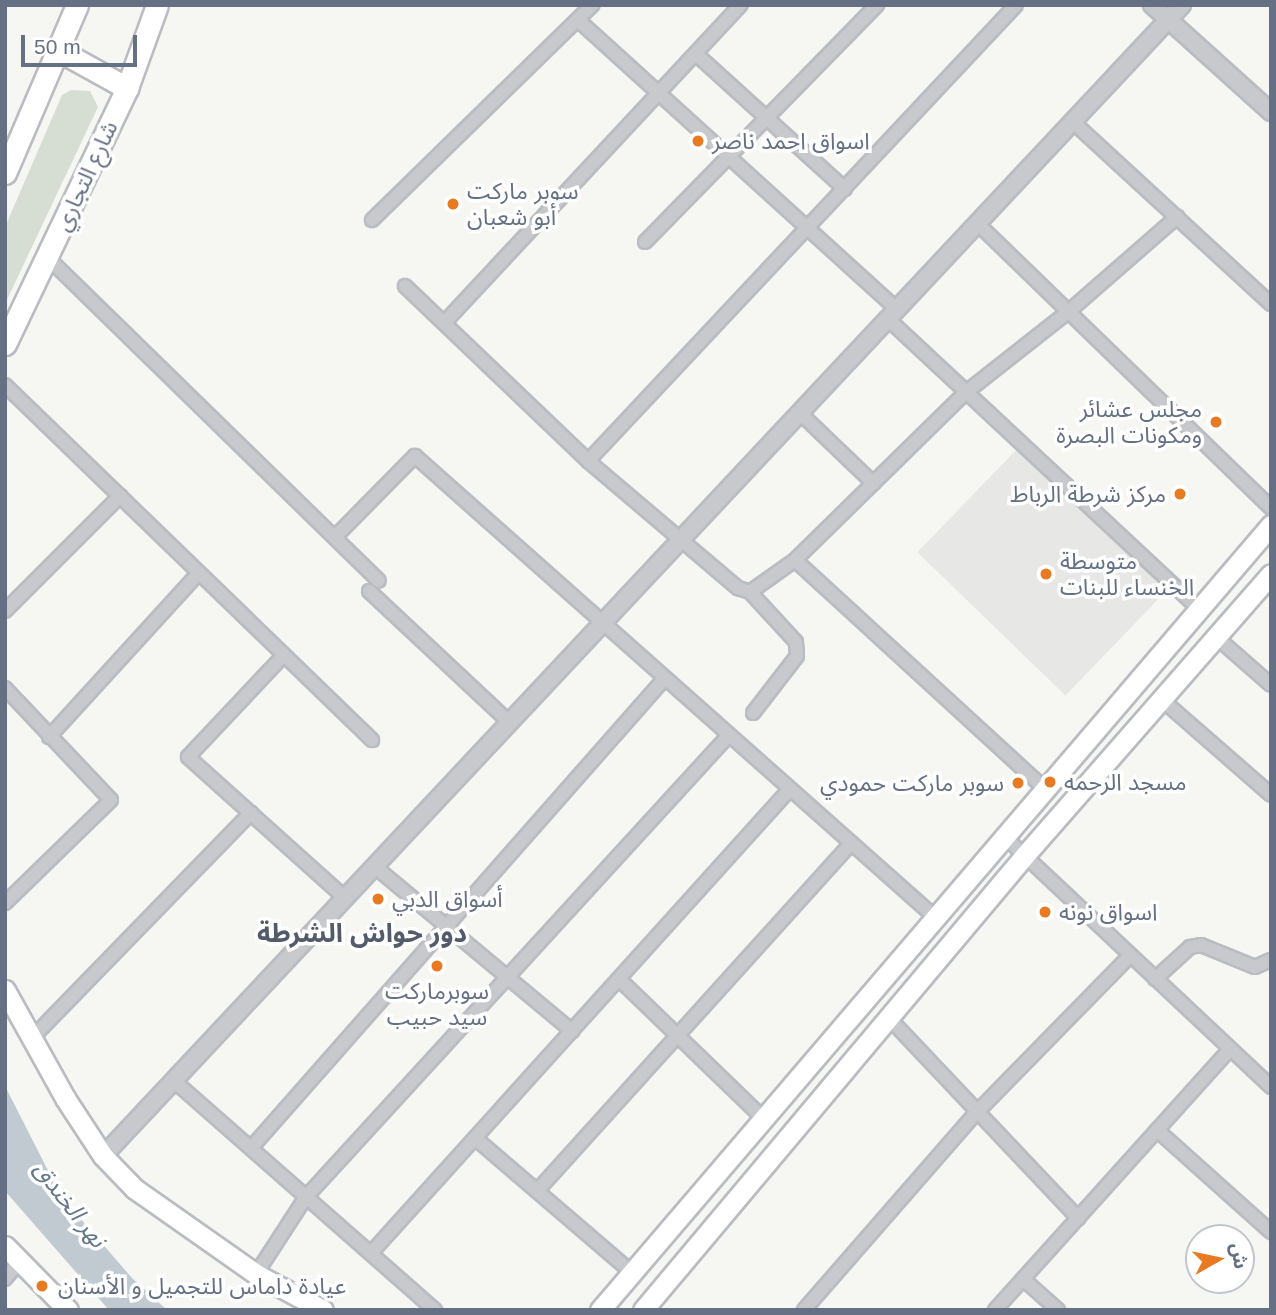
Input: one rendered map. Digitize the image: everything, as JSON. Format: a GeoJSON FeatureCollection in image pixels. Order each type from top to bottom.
{"type":"FeatureCollection","features":[{"type":"Feature","properties":{"kind":"main road","name":"شارع التجاري"},"geometry":{"type":"LineString","coordinates":[[5,344],[127,88],[157,5]]}},
{"type":"Feature","properties":{"kind":"main road"},"geometry":{"type":"LineString","coordinates":[[5,173],[60,51],[74,6]]}},
{"type":"Feature","properties":{"kind":"main road"},"geometry":{"type":"LineString","coordinates":[[60,51],[127,88]]}},
{"type":"Feature","properties":{"kind":"main road"},"geometry":{"type":"LineString","coordinates":[[600,1310],[630,1271],[937,919],[1271,525]]}},
{"type":"Feature","properties":{"kind":"main road"},"geometry":{"type":"LineString","coordinates":[[643,1310],[1025,855],[1271,574]]}},
{"type":"Feature","properties":{"kind":"main road"},"geometry":{"type":"LineString","coordinates":[[5,989],[30,1040],[103,1156],[135,1189],[256,1274],[323,1310]]}},
{"type":"Feature","properties":{"kind":"main road"},"geometry":{"type":"LineString","coordinates":[[5,1246],[68,1310]]}},
{"type":"Feature","properties":{"kind":"main road"},"geometry":{"type":"LineString","coordinates":[[665,1310],[666,1280]]}},
{"type":"Feature","properties":{"kind":"street"},"geometry":{"type":"LineString","coordinates":[[372,220],[592,5]]}},
{"type":"Feature","properties":{"kind":"street"},"geometry":{"type":"LineString","coordinates":[[444,323],[741,5]]}},
{"type":"Feature","properties":{"kind":"street"},"geometry":{"type":"LineString","coordinates":[[645,242],[732,158],[877,5]]}},
{"type":"Feature","properties":{"kind":"street"},"geometry":{"type":"LineString","coordinates":[[588,461],[1016,5]]}},
{"type":"Feature","properties":{"kind":"street"},"geometry":{"type":"LineString","coordinates":[[1152,5],[1271,112]]}},
{"type":"Feature","properties":{"kind":"street"},"geometry":{"type":"LineString","coordinates":[[103,1156],[343,896],[603,623],[679,537],[1182,5]]}},
{"type":"Feature","properties":{"kind":"street"},"geometry":{"type":"LineString","coordinates":[[578,20],[807,228],[965,393],[1200,610]]}},
{"type":"Feature","properties":{"kind":"street"},"geometry":{"type":"LineString","coordinates":[[696,54],[845,189]]}},
{"type":"Feature","properties":{"kind":"street"},"geometry":{"type":"LineString","coordinates":[[1073,122],[1271,304]]}},
{"type":"Feature","properties":{"kind":"street"},"geometry":{"type":"LineString","coordinates":[[750,592],[795,560],[965,393],[1068,312],[1177,217]]}},
{"type":"Feature","properties":{"kind":"street"},"geometry":{"type":"LineString","coordinates":[[978,223],[1271,508]]}},
{"type":"Feature","properties":{"kind":"street"},"geometry":{"type":"LineString","coordinates":[[48,258],[379,581]]}},
{"type":"Feature","properties":{"kind":"street"},"geometry":{"type":"LineString","coordinates":[[405,286],[588,461],[738,588],[750,592],[799,648],[797,656],[753,713]]}},
{"type":"Feature","properties":{"kind":"street"},"geometry":{"type":"LineString","coordinates":[[5,385],[372,740]]}},
{"type":"Feature","properties":{"kind":"street"},"geometry":{"type":"LineString","coordinates":[[799,412],[873,483]]}},
{"type":"Feature","properties":{"kind":"street"},"geometry":{"type":"LineString","coordinates":[[335,537],[415,456],[937,919]]}},
{"type":"Feature","properties":{"kind":"street"},"geometry":{"type":"LineString","coordinates":[[5,611],[120,496]]}},
{"type":"Feature","properties":{"kind":"street"},"geometry":{"type":"LineString","coordinates":[[795,560],[1046,790]]}},
{"type":"Feature","properties":{"kind":"street"},"geometry":{"type":"LineString","coordinates":[[49,737],[199,573]]}},
{"type":"Feature","properties":{"kind":"street"},"geometry":{"type":"LineString","coordinates":[[369,591],[509,722]]}},
{"type":"Feature","properties":{"kind":"street"},"geometry":{"type":"LineString","coordinates":[[1216,636],[1271,685]]}},
{"type":"Feature","properties":{"kind":"street"},"geometry":{"type":"LineString","coordinates":[[284,655],[188,757],[343,896]]}},
{"type":"Feature","properties":{"kind":"street"},"geometry":{"type":"LineString","coordinates":[[251,1148],[666,678]]}},
{"type":"Feature","properties":{"kind":"street"},"geometry":{"type":"LineString","coordinates":[[5,688],[111,800],[5,902]]}},
{"type":"Feature","properties":{"kind":"street"},"geometry":{"type":"LineString","coordinates":[[1160,698],[1271,795]]}},
{"type":"Feature","properties":{"kind":"street"},"geometry":{"type":"LineString","coordinates":[[256,1274],[306,1197],[729,735]]}},
{"type":"Feature","properties":{"kind":"street"},"geometry":{"type":"LineString","coordinates":[[371,1254],[790,789]]}},
{"type":"Feature","properties":{"kind":"street"},"geometry":{"type":"LineString","coordinates":[[30,1040],[251,813]]}},
{"type":"Feature","properties":{"kind":"street"},"geometry":{"type":"LineString","coordinates":[[1006,838],[1271,1087]]}},
{"type":"Feature","properties":{"kind":"street"},"geometry":{"type":"LineString","coordinates":[[537,1191],[851,843]]}},
{"type":"Feature","properties":{"kind":"street"},"geometry":{"type":"LineString","coordinates":[[374,866],[572,1031]]}},
{"type":"Feature","properties":{"kind":"street"},"geometry":{"type":"LineString","coordinates":[[1155,979],[1190,947],[1201,945],[1255,967],[1271,960]]}},
{"type":"Feature","properties":{"kind":"street"},"geometry":{"type":"LineString","coordinates":[[804,1310],[977,1112],[1130,956]]}},
{"type":"Feature","properties":{"kind":"street"},"geometry":{"type":"LineString","coordinates":[[619,979],[763,1118]]}},
{"type":"Feature","properties":{"kind":"street"},"geometry":{"type":"LineString","coordinates":[[888,1017],[1078,1218]]}},
{"type":"Feature","properties":{"kind":"street"},"geometry":{"type":"LineString","coordinates":[[995,1310],[1230,1049]]}},
{"type":"Feature","properties":{"kind":"street"},"geometry":{"type":"LineString","coordinates":[[173,1080],[435,1310]]}},
{"type":"Feature","properties":{"kind":"street"},"geometry":{"type":"LineString","coordinates":[[1157,1130],[1271,1232]]}},
{"type":"Feature","properties":{"kind":"street"},"geometry":{"type":"LineString","coordinates":[[475,1138],[630,1271]]}},
{"type":"Feature","properties":{"kind":"street"},"geometry":{"type":"LineString","coordinates":[[5,1279],[20,1261]]}},
{"type":"Feature","properties":{"kind":"street"},"geometry":{"type":"LineString","coordinates":[[1023,1279],[1058,1310]]}},
{"type":"Feature","properties":{"kind":"shaded area"},"geometry":{"type":"Polygon","coordinates":[[[71,90],[90,91],[98,107],[5,304],[5,227],[62,95],[71,90]]]}},
{"type":"Feature","properties":{"kind":"shaded area","name":"متوسطة الخنساء للبنات"},"geometry":{"type":"Polygon","coordinates":[[[1018,448],[1166,591],[1065,695],[917,552],[1018,448]]]}},
{"type":"Feature","properties":{"kind":"shaded area","name":"نهر الخندق"},"geometry":{"type":"Polygon","coordinates":[[[5,1086],[61,1196],[132,1278],[167,1310],[109,1310],[5,1191],[5,1086]]]}},
{"type":"Feature","properties":{"kind":"place","name":"اسواق احمد ناصر"},"geometry":{"type":"Point","coordinates":[698,141]}},
{"type":"Feature","properties":{"kind":"place","name":"سوبر ماركت أبو شعبان"},"geometry":{"type":"Point","coordinates":[453,204]}},
{"type":"Feature","properties":{"kind":"place","name":"مجلس عشائر ومكونات البصرة"},"geometry":{"type":"Point","coordinates":[1216,422]}},
{"type":"Feature","properties":{"kind":"place","name":"مركز شرطة الرباط"},"geometry":{"type":"Point","coordinates":[1180,494]}},
{"type":"Feature","properties":{"kind":"place","name":"متوسطة الخنساء للبنات"},"geometry":{"type":"Point","coordinates":[1046,574]}},
{"type":"Feature","properties":{"kind":"place","name":"مسجد الرحمه"},"geometry":{"type":"Point","coordinates":[1050,782]}},
{"type":"Feature","properties":{"kind":"place","name":"سوبر ماركت حمودي"},"geometry":{"type":"Point","coordinates":[1018,783]}},
{"type":"Feature","properties":{"kind":"place","name":"أسواق الدبي"},"geometry":{"type":"Point","coordinates":[378,899]}},
{"type":"Feature","properties":{"kind":"place","name":"اسواق نونه"},"geometry":{"type":"Point","coordinates":[1045,912]}},
{"type":"Feature","properties":{"kind":"place","name":"سوبرماركت سيد حبيب"},"geometry":{"type":"Point","coordinates":[437,966]}},
{"type":"Feature","properties":{"kind":"place","name":"عيادة داماس للتجميل و الأسنان"},"geometry":{"type":"Point","coordinates":[42,1286]}},
{"type":"Feature","properties":{"kind":"district","name":"دور حواش الشرطة"},"geometry":{"type":"Point","coordinates":[362,934]}}]}
